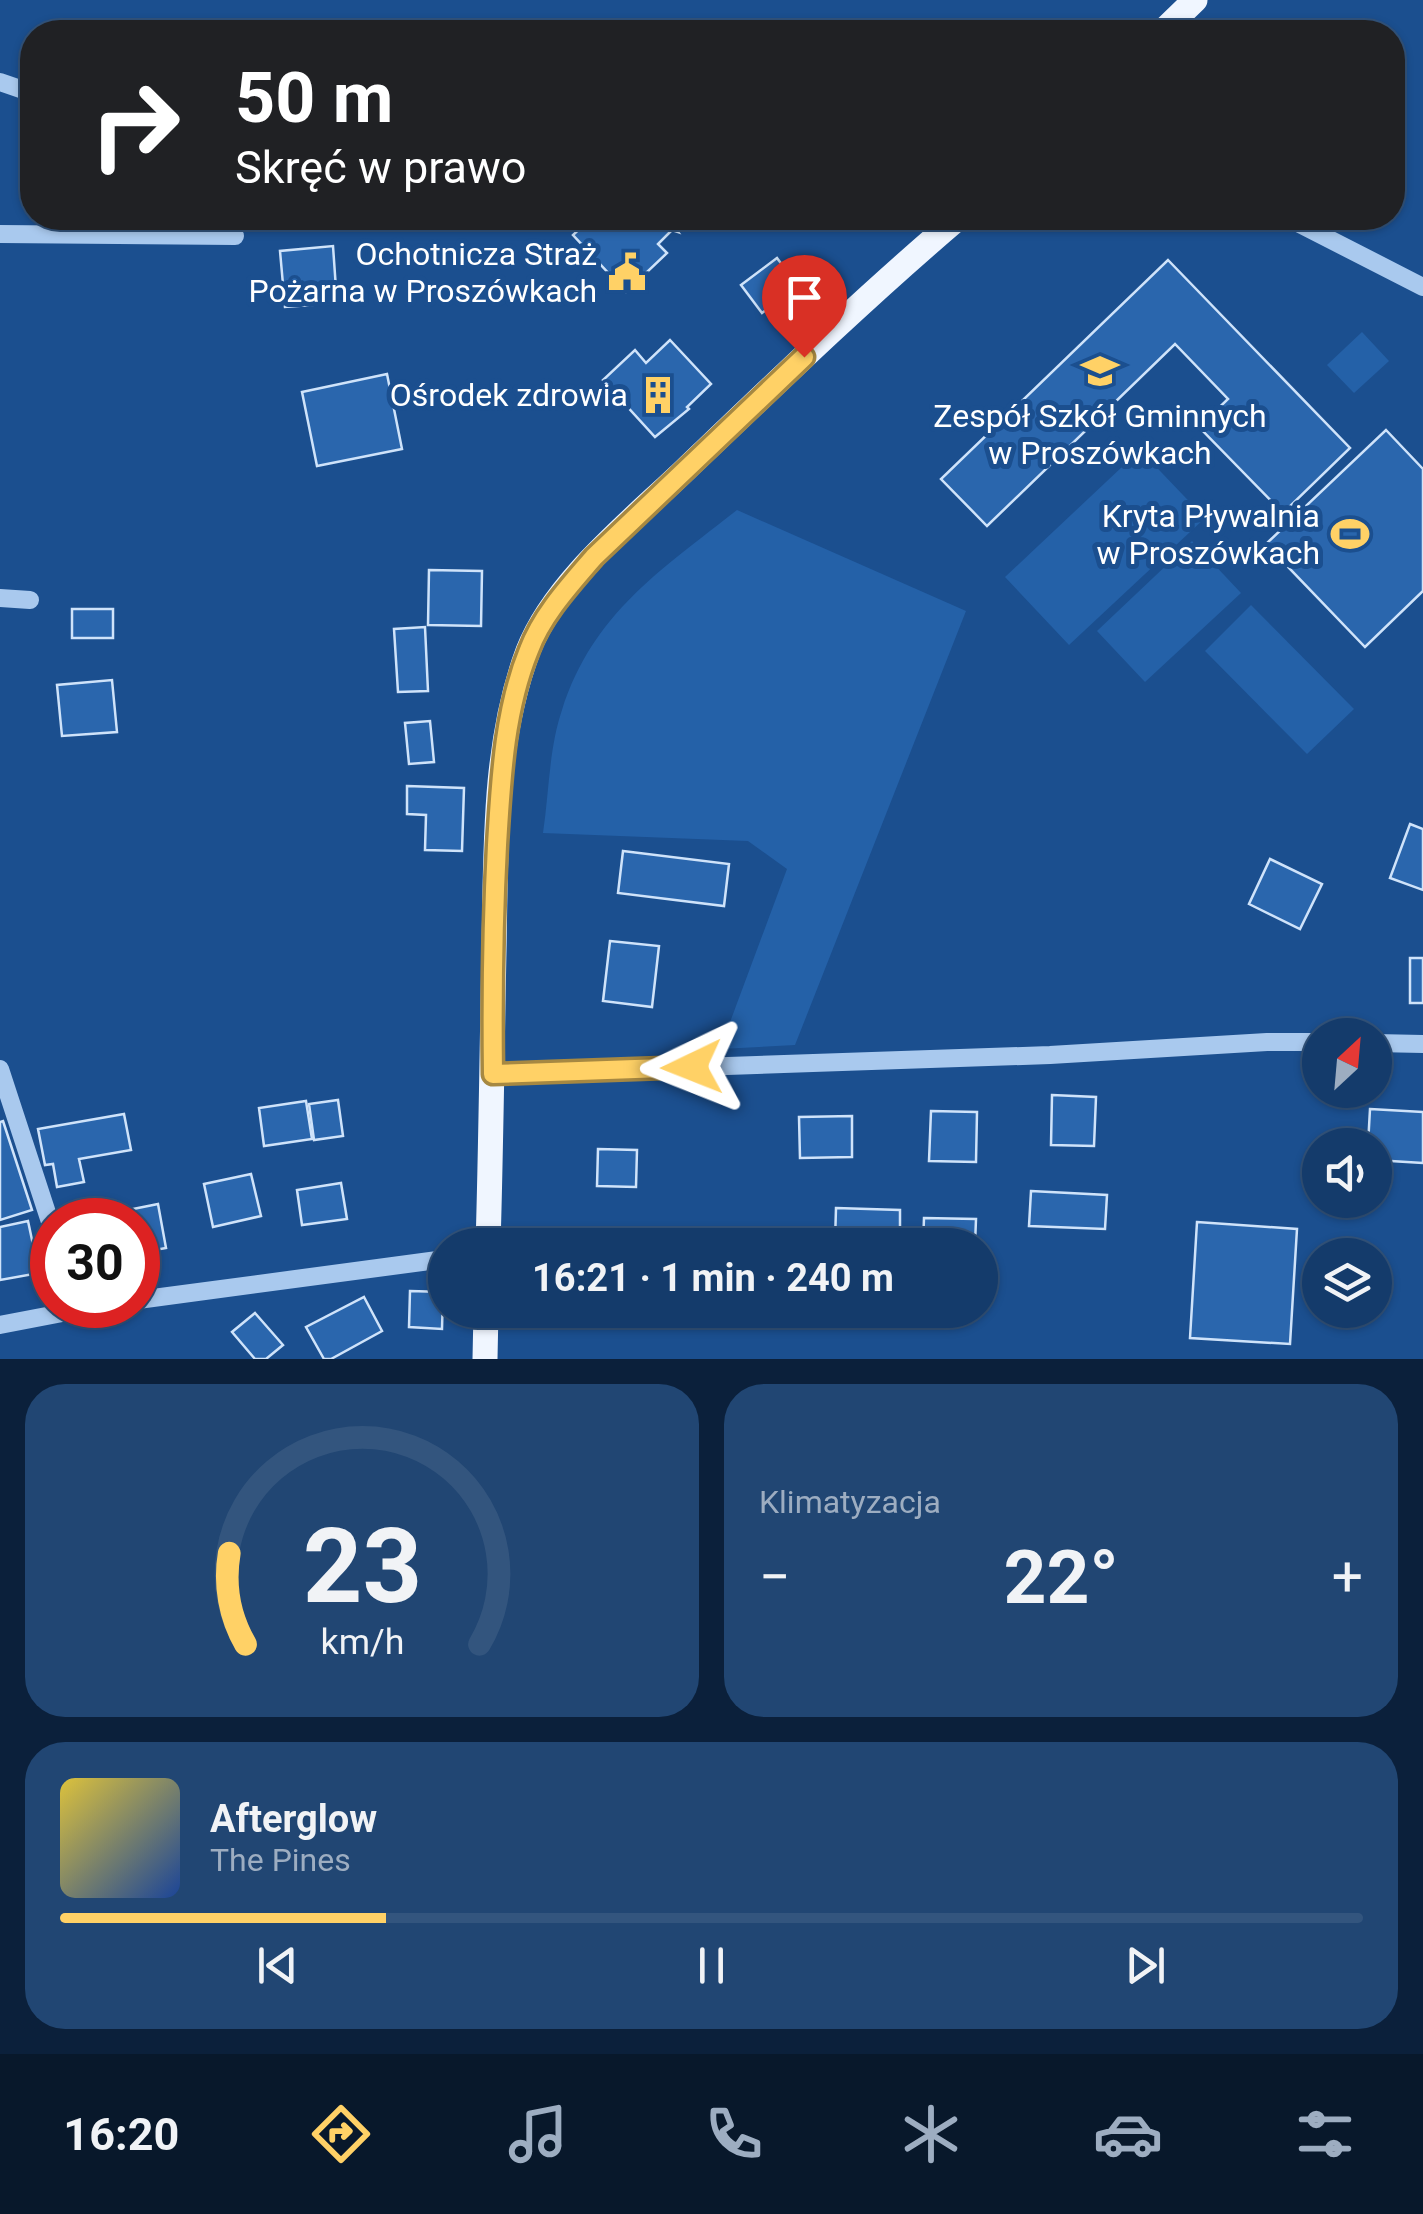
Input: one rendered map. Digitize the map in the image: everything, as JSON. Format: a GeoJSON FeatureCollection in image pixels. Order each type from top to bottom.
{"type":"FeatureCollection","features":[{"type":"Feature","properties":{"kind":"main road"},"geometry":{"type":"LineString","coordinates":[[1174,20],[1195,0]]}},
{"type":"Feature","properties":{"kind":"main road"},"geometry":{"type":"LineString","coordinates":[[488,1228],[494,904],[501,772],[530,647],[565,591],[594,557],[760,398],[945,230]]}},
{"type":"Feature","properties":{"kind":"main road"},"geometry":{"type":"LineString","coordinates":[[485,1359],[486,1328]]}},
{"type":"Feature","properties":{"kind":"street"},"geometry":{"type":"LineString","coordinates":[[1311,230],[1423,288]]}},
{"type":"Feature","properties":{"kind":"street"},"geometry":{"type":"LineString","coordinates":[[0,234],[235,236]]}},
{"type":"Feature","properties":{"kind":"street"},"geometry":{"type":"LineString","coordinates":[[0,598],[30,600]]}},
{"type":"Feature","properties":{"kind":"street"},"geometry":{"type":"LineString","coordinates":[[493,1074],[1302,1042]]}},
{"type":"Feature","properties":{"kind":"street"},"geometry":{"type":"LineString","coordinates":[[1392,1043],[1423,1044]]}},
{"type":"Feature","properties":{"kind":"street"},"geometry":{"type":"LineString","coordinates":[[0,1069],[42,1198]]}},
{"type":"Feature","properties":{"kind":"street"},"geometry":{"type":"LineString","coordinates":[[160,1297],[428,1262]]}},
{"type":"Feature","properties":{"kind":"street"},"geometry":{"type":"LineString","coordinates":[[0,1325],[30,1318]]}},
{"type":"Feature","properties":{"kind":"shaded area"},"geometry":{"type":"Polygon","coordinates":[[[1362,332],[1389,361],[1354,393],[1327,365],[1362,332]]]}},
{"type":"Feature","properties":{"kind":"shaded area"},"geometry":{"type":"Polygon","coordinates":[[[1140,450],[1205,518],[1069,645],[1005,577],[1140,450]]]}},
{"type":"Feature","properties":{"kind":"shaded area"},"geometry":{"type":"Polygon","coordinates":[[[737,510],[966,611],[795,1045],[720,1049],[787,869],[748,841],[543,833],[558,725],[575,676],[592,646],[611,620],[656,574],[737,510]]]}},
{"type":"Feature","properties":{"kind":"shaded area"},"geometry":{"type":"Polygon","coordinates":[[[1192,541],[1241,593],[1145,682],[1097,631],[1192,541]]]}},
{"type":"Feature","properties":{"kind":"shaded area"},"geometry":{"type":"Polygon","coordinates":[[[1251,605],[1354,709],[1307,754],[1205,651],[1251,605]]]}},
{"type":"Feature","properties":{"kind":"building","name":"Ochotnicza Straż Pożarna w Proszówkach"},"geometry":{"type":"Polygon","coordinates":[[[578,230],[672,230],[658,244],[667,253],[626,292],[573,235],[578,230]]]}},
{"type":"Feature","properties":{"kind":"building"},"geometry":{"type":"Polygon","coordinates":[[[333,246],[337,303],[285,307],[280,251],[333,246]]]}},
{"type":"Feature","properties":{"kind":"building"},"geometry":{"type":"Polygon","coordinates":[[[777,258],[798,286],[762,313],[741,285],[777,258]]]}},
{"type":"Feature","properties":{"kind":"building","name":"Zespół Szkół Gminnych w Proszówkach"},"geometry":{"type":"Polygon","coordinates":[[[1168,260],[1350,448],[1283,513],[1199,427],[1228,399],[1175,344],[987,526],[941,479],[1168,260]]]}},
{"type":"Feature","properties":{"kind":"building","name":"Ośrodek zdrowia"},"geometry":{"type":"Polygon","coordinates":[[[670,340],[711,384],[689,409],[655,437],[603,380],[635,350],[646,363],[670,340]]]}},
{"type":"Feature","properties":{"kind":"building"},"geometry":{"type":"Polygon","coordinates":[[[387,374],[402,449],[317,466],[302,392],[387,374]]]}},
{"type":"Feature","properties":{"kind":"building","name":"Kryta Pływalnia w Proszówkach"},"geometry":{"type":"Polygon","coordinates":[[[1386,430],[1423,469],[1423,591],[1365,647],[1266,544],[1386,430]]]}},
{"type":"Feature","properties":{"kind":"building"},"geometry":{"type":"Polygon","coordinates":[[[429,570],[482,571],[481,626],[428,625],[429,570]]]}},
{"type":"Feature","properties":{"kind":"building"},"geometry":{"type":"Polygon","coordinates":[[[72,609],[113,609],[113,638],[72,638],[72,609]]]}},
{"type":"Feature","properties":{"kind":"building"},"geometry":{"type":"Polygon","coordinates":[[[425,627],[428,691],[398,692],[394,629],[425,627]]]}},
{"type":"Feature","properties":{"kind":"building"},"geometry":{"type":"Polygon","coordinates":[[[112,680],[117,732],[62,736],[57,685],[112,680]]]}},
{"type":"Feature","properties":{"kind":"building"},"geometry":{"type":"Polygon","coordinates":[[[430,721],[434,762],[409,764],[405,723],[430,721]]]}},
{"type":"Feature","properties":{"kind":"building"},"geometry":{"type":"Polygon","coordinates":[[[407,786],[464,788],[462,851],[425,850],[426,815],[407,814],[407,786]]]}},
{"type":"Feature","properties":{"kind":"building"},"geometry":{"type":"Polygon","coordinates":[[[1410,824],[1423,829],[1423,890],[1390,878],[1410,824]]]}},
{"type":"Feature","properties":{"kind":"building"},"geometry":{"type":"Polygon","coordinates":[[[623,851],[729,864],[724,906],[618,893],[623,851]]]}},
{"type":"Feature","properties":{"kind":"building"},"geometry":{"type":"Polygon","coordinates":[[[1270,859],[1322,884],[1300,929],[1249,904],[1270,859]]]}},
{"type":"Feature","properties":{"kind":"building"},"geometry":{"type":"Polygon","coordinates":[[[610,941],[659,946],[652,1007],[603,1001],[610,941]]]}},
{"type":"Feature","properties":{"kind":"building"},"geometry":{"type":"Polygon","coordinates":[[[1410,958],[1423,958],[1423,1003],[1410,1003],[1410,958]]]}},
{"type":"Feature","properties":{"kind":"building"},"geometry":{"type":"Polygon","coordinates":[[[1052,1095],[1096,1097],[1094,1146],[1051,1145],[1052,1095]]]}},
{"type":"Feature","properties":{"kind":"building"},"geometry":{"type":"Polygon","coordinates":[[[338,1100],[343,1136],[314,1140],[309,1104],[338,1100]]]}},
{"type":"Feature","properties":{"kind":"building"},"geometry":{"type":"Polygon","coordinates":[[[306,1101],[312,1139],[264,1146],[259,1108],[306,1101]]]}},
{"type":"Feature","properties":{"kind":"building"},"geometry":{"type":"Polygon","coordinates":[[[1370,1109],[1423,1112],[1423,1163],[1392,1161],[1392,1128],[1369,1128],[1370,1109]]]}},
{"type":"Feature","properties":{"kind":"building"},"geometry":{"type":"Polygon","coordinates":[[[931,1111],[977,1112],[976,1162],[929,1161],[931,1111]]]}},
{"type":"Feature","properties":{"kind":"building"},"geometry":{"type":"Polygon","coordinates":[[[124,1114],[131,1150],[79,1159],[84,1182],[57,1187],[53,1164],[45,1165],[38,1129],[124,1114]]]}},
{"type":"Feature","properties":{"kind":"building"},"geometry":{"type":"Polygon","coordinates":[[[852,1116],[852,1157],[800,1158],[799,1117],[852,1116]]]}},
{"type":"Feature","properties":{"kind":"building"},"geometry":{"type":"Polygon","coordinates":[[[3,1121],[30,1211],[0,1220],[3,1121]]]}},
{"type":"Feature","properties":{"kind":"building"},"geometry":{"type":"Polygon","coordinates":[[[598,1149],[637,1150],[636,1187],[597,1186],[598,1149]]]}},
{"type":"Feature","properties":{"kind":"building"},"geometry":{"type":"Polygon","coordinates":[[[251,1174],[261,1216],[213,1227],[204,1184],[251,1174]]]}},
{"type":"Feature","properties":{"kind":"building"},"geometry":{"type":"Polygon","coordinates":[[[341,1183],[347,1219],[302,1225],[297,1190],[341,1183]]]}},
{"type":"Feature","properties":{"kind":"building"},"geometry":{"type":"Polygon","coordinates":[[[1031,1191],[1107,1195],[1105,1229],[1029,1226],[1031,1191]]]}},
{"type":"Feature","properties":{"kind":"building"},"geometry":{"type":"Polygon","coordinates":[[[836,1208],[900,1210],[900,1228],[835,1228],[836,1208]]]}},
{"type":"Feature","properties":{"kind":"building"},"geometry":{"type":"Polygon","coordinates":[[[160,1215],[166,1248],[160,1249],[160,1215]]]}},
{"type":"Feature","properties":{"kind":"building"},"geometry":{"type":"Polygon","coordinates":[[[924,1218],[976,1219],[976,1228],[924,1228],[924,1218]]]}},
{"type":"Feature","properties":{"kind":"building"},"geometry":{"type":"Polygon","coordinates":[[[28,1221],[30,1275],[0,1280],[0,1227],[28,1221]]]}},
{"type":"Feature","properties":{"kind":"building"},"geometry":{"type":"Polygon","coordinates":[[[1197,1222],[1297,1229],[1290,1344],[1190,1338],[1197,1222]]]}},
{"type":"Feature","properties":{"kind":"building"},"geometry":{"type":"Polygon","coordinates":[[[410,1291],[428,1292],[428,1328],[442,1329],[409,1327],[410,1291]]]}},
{"type":"Feature","properties":{"kind":"building"},"geometry":{"type":"Polygon","coordinates":[[[364,1297],[382,1331],[331,1359],[324,1359],[306,1327],[364,1297]]]}},
{"type":"Feature","properties":{"kind":"building"},"geometry":{"type":"Polygon","coordinates":[[[255,1313],[283,1345],[266,1359],[255,1359],[232,1332],[255,1313]]]}},
{"type":"Feature","properties":{"kind":"place","name":"Ochotnicza Straż Pożarna w Proszówkach"},"geometry":{"type":"Point","coordinates":[627,272]}},
{"type":"Feature","properties":{"kind":"place","name":"Zespół Szkół Gminnych w Proszówkach"},"geometry":{"type":"Point","coordinates":[1100,371]}},
{"type":"Feature","properties":{"kind":"place","name":"Ośrodek zdrowia"},"geometry":{"type":"Point","coordinates":[658,395]}},
{"type":"Feature","properties":{"kind":"place","name":"Kryta Pływalnia w Proszówkach"},"geometry":{"type":"Point","coordinates":[1350,534]}},
{"type":"Feature","properties":{"kind":"route"},"geometry":{"type":"LineString","coordinates":[[692,1067],[493,1074],[494,904],[501,772],[530,647],[565,591],[594,557],[804,357]]}}]}
